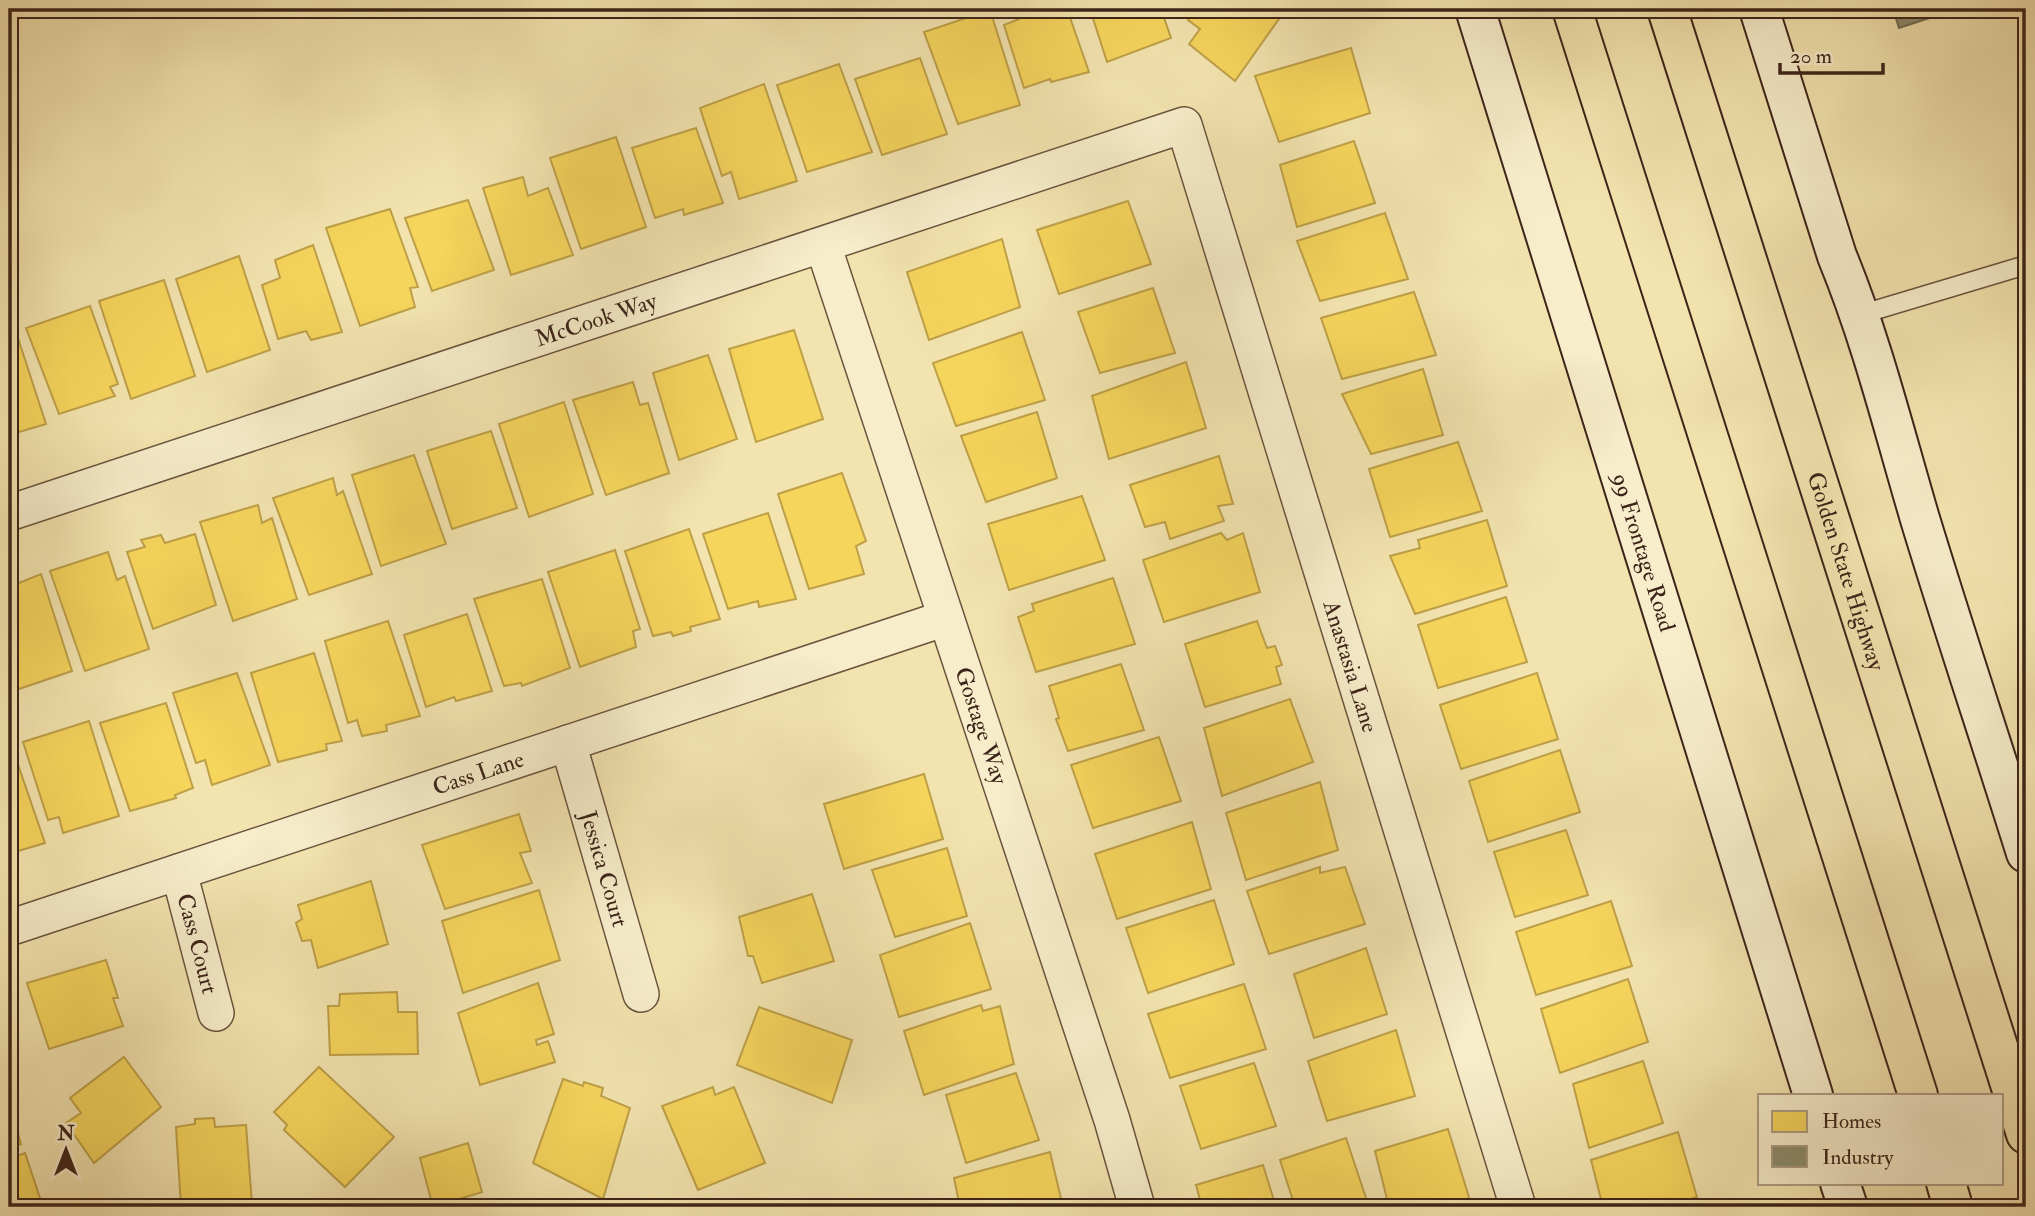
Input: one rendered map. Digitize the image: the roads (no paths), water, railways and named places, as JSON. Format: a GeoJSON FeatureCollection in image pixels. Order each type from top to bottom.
{"type":"FeatureCollection","features":[{"type":"Feature","properties":{"kind":"highway"},"geometry":{"type":"LineString","coordinates":[[1572,9],[1918,1094]]}},
{"type":"Feature","properties":{"kind":"highway","name":"Golden State Highway"},"geometry":{"type":"LineString","coordinates":[[1667,9],[2026,1134]]}},
{"type":"Feature","properties":{"kind":"highway"},"geometry":{"type":"LineString","coordinates":[[1946,1184],[1953,1207]]}},
{"type":"Feature","properties":{"kind":"street","name":"99 Frontage Road"},"geometry":{"type":"LineString","coordinates":[[1475,9],[1813,1094]]}},
{"type":"Feature","properties":{"kind":"street"},"geometry":{"type":"LineString","coordinates":[[1759,9],[1836,256],[1859,315],[1954,631],[2020,812],[2026,853]]}},
{"type":"Feature","properties":{"kind":"street","name":"McCook Way"},"geometry":{"type":"LineString","coordinates":[[9,513],[1184,125]]}},
{"type":"Feature","properties":{"kind":"street","name":"Anastasia Lane"},"geometry":{"type":"LineString","coordinates":[[1184,125],[1518,1207]]}},
{"type":"Feature","properties":{"kind":"street","name":"Gostage Way"},"geometry":{"type":"LineString","coordinates":[[823,245],[1112,1120],[1137,1207]]}},
{"type":"Feature","properties":{"kind":"street","name":"Cass Lane"},"geometry":{"type":"LineString","coordinates":[[9,928],[946,618]]}},
{"type":"Feature","properties":{"kind":"street","name":"Jessica Court"},"geometry":{"type":"LineString","coordinates":[[568,743],[641,994]]}},
{"type":"Feature","properties":{"kind":"street","name":"Cass Court"},"geometry":{"type":"LineString","coordinates":[[179,872],[216,1013]]}},
{"type":"Feature","properties":{"kind":"street"},"geometry":{"type":"LineString","coordinates":[[1840,1184],[1847,1207]]}},
{"type":"Feature","properties":{"kind":"lane"},"geometry":{"type":"LineString","coordinates":[[1859,315],[2026,265]]}}]}
